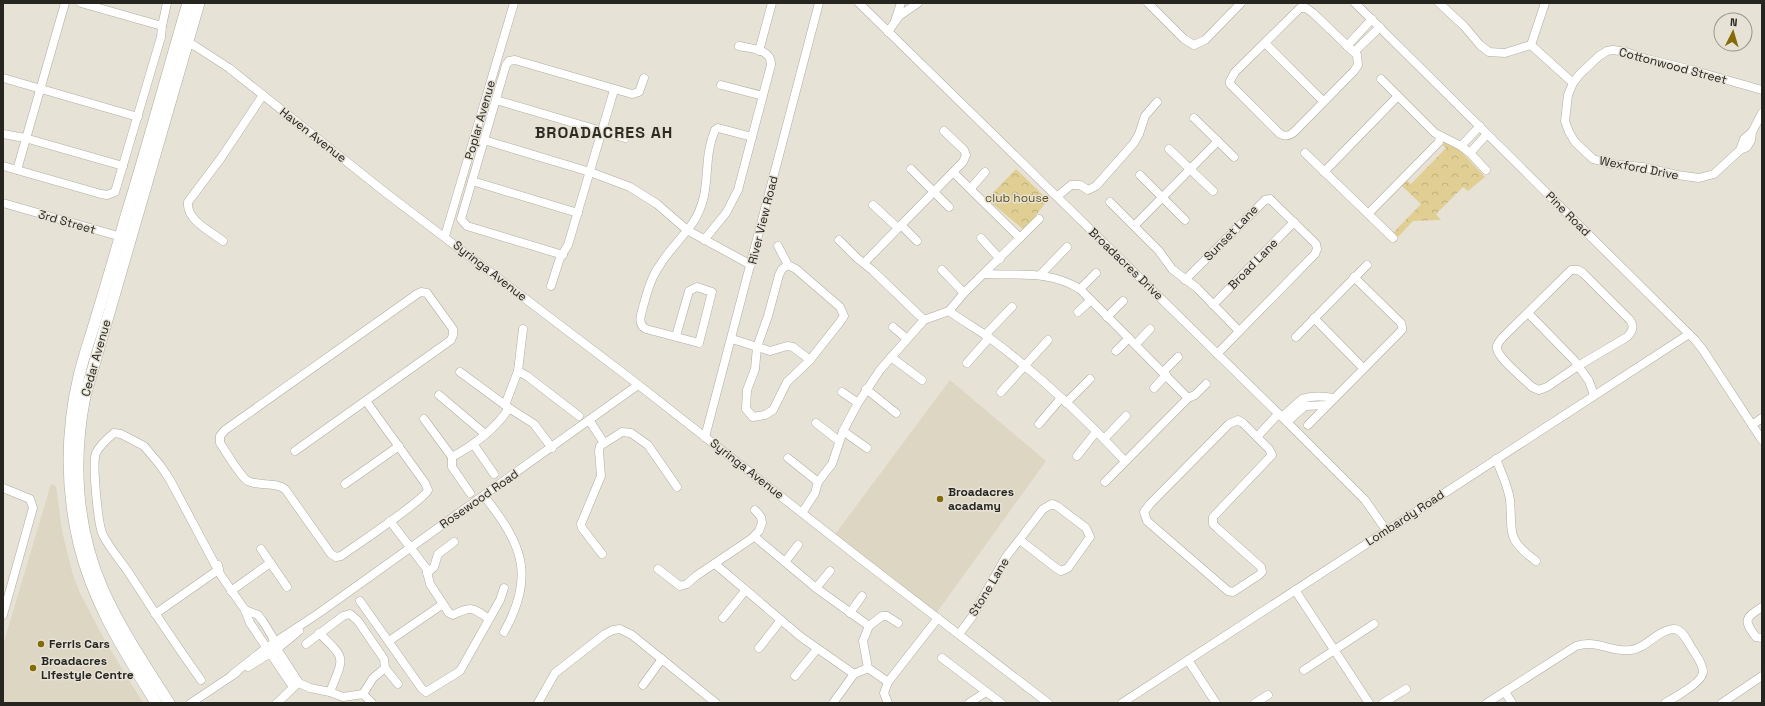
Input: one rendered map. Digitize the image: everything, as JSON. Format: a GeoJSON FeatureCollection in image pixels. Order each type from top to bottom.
{"type":"FeatureCollection","features":[{"type":"Feature","properties":{"kind":"main road","name":"Cedar Avenue"},"geometry":{"type":"LineString","coordinates":[[183,41],[188,3]]}},
{"type":"Feature","properties":{"kind":"main road","name":"Cedar Avenue"},"geometry":{"type":"LineString","coordinates":[[156,703],[114,633],[98,602],[79,546],[70,484],[71,425],[79,378],[125,238],[183,41],[199,3]]}},
{"type":"Feature","properties":{"kind":"main road","name":"Cedar Avenue"},"geometry":{"type":"LineString","coordinates":[[125,238],[81,416],[77,459],[79,501],[86,540],[103,589],[119,621],[169,703]]}},
{"type":"Feature","properties":{"kind":"street"},"geometry":{"type":"LineString","coordinates":[[17,170],[65,3]]}},
{"type":"Feature","properties":{"kind":"street"},"geometry":{"type":"LineString","coordinates":[[81,3],[162,26]]}},
{"type":"Feature","properties":{"kind":"street"},"geometry":{"type":"LineString","coordinates":[[3,166],[107,196],[116,190],[161,37],[167,3]]}},
{"type":"Feature","properties":{"kind":"street","name":"Poplar Avenue"},"geometry":{"type":"LineString","coordinates":[[445,236],[514,3]]}},
{"type":"Feature","properties":{"kind":"street"},"geometry":{"type":"LineString","coordinates":[[759,51],[772,3]]}},
{"type":"Feature","properties":{"kind":"street","name":"River View Road"},"geometry":{"type":"LineString","coordinates":[[706,437],[819,3]]}},
{"type":"Feature","properties":{"kind":"street","name":"Broadacres Drive"},"geometry":{"type":"LineString","coordinates":[[859,3],[1058,196],[1283,418],[1365,500],[1386,530]]}},
{"type":"Feature","properties":{"kind":"street"},"geometry":{"type":"LineString","coordinates":[[888,32],[901,3]]}},
{"type":"Feature","properties":{"kind":"street"},"geometry":{"type":"LineString","coordinates":[[894,21],[918,3]]}},
{"type":"Feature","properties":{"kind":"street"},"geometry":{"type":"LineString","coordinates":[[1148,3],[1184,39],[1194,46],[1205,40],[1241,3]]}},
{"type":"Feature","properties":{"kind":"street","name":"Pine Road"},"geometry":{"type":"LineString","coordinates":[[1355,3],[1689,334],[1703,350],[1762,440]]}},
{"type":"Feature","properties":{"kind":"street"},"geometry":{"type":"LineString","coordinates":[[1439,3],[1464,26],[1480,45],[1489,52],[1505,53],[1531,44]]}},
{"type":"Feature","properties":{"kind":"street"},"geometry":{"type":"LineString","coordinates":[[1531,44],[1545,3]]}},
{"type":"Feature","properties":{"kind":"street"},"geometry":{"type":"LineString","coordinates":[[1303,7],[1313,13],[1354,52],[1358,59],[1356,68],[1295,132],[1289,136],[1280,134],[1235,90],[1230,82],[1231,78],[1265,42],[1297,9],[1303,7]]}},
{"type":"Feature","properties":{"kind":"street"},"geometry":{"type":"LineString","coordinates":[[1347,46],[1372,19]]}},
{"type":"Feature","properties":{"kind":"street"},"geometry":{"type":"LineString","coordinates":[[1354,52],[1380,27]]}},
{"type":"Feature","properties":{"kind":"street","name":"Haven Avenue"},"geometry":{"type":"LineString","coordinates":[[183,41],[214,58],[262,94],[386,193],[445,236]]}},
{"type":"Feature","properties":{"kind":"street"},"geometry":{"type":"LineString","coordinates":[[1265,42],[1323,101]]}},
{"type":"Feature","properties":{"kind":"street"},"geometry":{"type":"LineString","coordinates":[[1531,44],[1573,83]]}},
{"type":"Feature","properties":{"kind":"street"},"geometry":{"type":"LineString","coordinates":[[704,240],[716,227],[731,204],[742,176],[771,61],[768,55],[739,46]]}},
{"type":"Feature","properties":{"kind":"street","name":"Cottonwood Street"},"geometry":{"type":"LineString","coordinates":[[1573,83],[1579,75],[1604,53],[1620,50],[1647,59],[1762,90]]}},
{"type":"Feature","properties":{"kind":"street"},"geometry":{"type":"LineString","coordinates":[[563,254],[464,224],[461,219],[506,65],[512,60],[632,94],[638,94],[641,90],[644,78]]}},
{"type":"Feature","properties":{"kind":"street"},"geometry":{"type":"LineString","coordinates":[[3,78],[138,117]]}},
{"type":"Feature","properties":{"kind":"street"},"geometry":{"type":"LineString","coordinates":[[1381,78],[1435,133],[1462,146],[1486,170]]}},
{"type":"Feature","properties":{"kind":"street","name":"Wexford Drive"},"geometry":{"type":"LineString","coordinates":[[1573,83],[1568,95],[1566,124],[1571,136],[1593,159],[1611,164],[1653,169],[1677,175],[1699,178],[1714,174],[1740,150],[1745,148],[1750,143],[1752,132],[1762,113]]}},
{"type":"Feature","properties":{"kind":"street"},"geometry":{"type":"LineString","coordinates":[[721,85],[763,96]]}},
{"type":"Feature","properties":{"kind":"street"},"geometry":{"type":"LineString","coordinates":[[551,286],[558,263],[568,245],[603,132],[614,90]]}},
{"type":"Feature","properties":{"kind":"street"},"geometry":{"type":"LineString","coordinates":[[223,241],[192,218],[188,209],[188,202],[221,158],[262,94]]}},
{"type":"Feature","properties":{"kind":"street"},"geometry":{"type":"LineString","coordinates":[[1324,172],[1398,96]]}},
{"type":"Feature","properties":{"kind":"street"},"geometry":{"type":"LineString","coordinates":[[496,100],[625,138]]}},
{"type":"Feature","properties":{"kind":"street"},"geometry":{"type":"LineString","coordinates":[[1058,196],[1071,185],[1080,184],[1088,190],[1096,186],[1134,143],[1140,134],[1144,116],[1157,102]]}},
{"type":"Feature","properties":{"kind":"street"},"geometry":{"type":"LineString","coordinates":[[1194,118],[1234,157]]}},
{"type":"Feature","properties":{"kind":"street"},"geometry":{"type":"LineString","coordinates":[[1462,146],[1480,126]]}},
{"type":"Feature","properties":{"kind":"street"},"geometry":{"type":"LineString","coordinates":[[676,336],[689,291],[697,288],[712,292],[699,343],[646,329],[640,320],[647,292],[656,271],[687,230],[704,200],[710,148],[715,130],[718,128],[752,137]]}},
{"type":"Feature","properties":{"kind":"street"},"geometry":{"type":"LineString","coordinates":[[865,262],[963,162],[966,155],[964,150],[944,131]]}},
{"type":"Feature","properties":{"kind":"street"},"geometry":{"type":"LineString","coordinates":[[3,134],[25,138],[123,166]]}},
{"type":"Feature","properties":{"kind":"street"},"geometry":{"type":"LineString","coordinates":[[1470,153],[1487,134]]}},
{"type":"Feature","properties":{"kind":"street"},"geometry":{"type":"LineString","coordinates":[[1368,214],[1439,142],[1440,136]]}},
{"type":"Feature","properties":{"kind":"street"},"geometry":{"type":"LineString","coordinates":[[484,140],[616,181],[645,195],[663,208],[687,230],[751,265]]}},
{"type":"Feature","properties":{"kind":"street"},"geometry":{"type":"LineString","coordinates":[[1134,226],[1218,141]]}},
{"type":"Feature","properties":{"kind":"street"},"geometry":{"type":"LineString","coordinates":[[1169,149],[1213,191]]}},
{"type":"Feature","properties":{"kind":"street"},"geometry":{"type":"LineString","coordinates":[[1305,153],[1393,238]]}},
{"type":"Feature","properties":{"kind":"street"},"geometry":{"type":"LineString","coordinates":[[911,169],[949,207]]}},
{"type":"Feature","properties":{"kind":"street"},"geometry":{"type":"LineString","coordinates":[[953,172],[971,188],[1020,238]]}},
{"type":"Feature","properties":{"kind":"street"},"geometry":{"type":"LineString","coordinates":[[971,188],[985,172]]}},
{"type":"Feature","properties":{"kind":"street"},"geometry":{"type":"LineString","coordinates":[[1140,175],[1185,220]]}},
{"type":"Feature","properties":{"kind":"street"},"geometry":{"type":"LineString","coordinates":[[472,181],[578,213]]}},
{"type":"Feature","properties":{"kind":"street","name":"Sunset Lane"},"geometry":{"type":"LineString","coordinates":[[1186,280],[1265,200],[1270,199],[1316,244],[1317,251],[1217,354]]}},
{"type":"Feature","properties":{"kind":"street"},"geometry":{"type":"LineString","coordinates":[[1110,202],[1159,252],[1168,265],[1197,288],[1239,331]]}},
{"type":"Feature","properties":{"kind":"street","name":"3rd Street"},"geometry":{"type":"LineString","coordinates":[[3,204],[125,238]]}},
{"type":"Feature","properties":{"kind":"street"},"geometry":{"type":"LineString","coordinates":[[873,205],[917,241]]}},
{"type":"Feature","properties":{"kind":"street"},"geometry":{"type":"LineString","coordinates":[[802,513],[810,503],[818,482],[832,464],[843,431],[866,389],[906,338],[924,320],[949,311],[964,293],[985,274],[1039,219]]}},
{"type":"Feature","properties":{"kind":"street","name":"Broad Lane"},"geometry":{"type":"LineString","coordinates":[[1213,305],[1294,222]]}},
{"type":"Feature","properties":{"kind":"street","name":"Syringa Avenue"},"geometry":{"type":"LineString","coordinates":[[445,236],[1048,703]]}},
{"type":"Feature","properties":{"kind":"street"},"geometry":{"type":"LineString","coordinates":[[980,238],[1000,258]]}},
{"type":"Feature","properties":{"kind":"street"},"geometry":{"type":"LineString","coordinates":[[839,240],[857,258],[865,262],[924,320]]}},
{"type":"Feature","properties":{"kind":"street"},"geometry":{"type":"LineString","coordinates":[[778,246],[788,265],[793,267],[840,307],[843,312],[843,319],[810,360],[787,382],[773,410],[765,416],[753,417],[747,411],[746,403],[747,390],[755,368],[757,346],[780,272],[784,266],[788,265]]}},
{"type":"Feature","properties":{"kind":"street"},"geometry":{"type":"LineString","coordinates":[[1040,275],[1067,247]]}},
{"type":"Feature","properties":{"kind":"street"},"geometry":{"type":"LineString","coordinates":[[1296,337],[1366,265]]}},
{"type":"Feature","properties":{"kind":"street"},"geometry":{"type":"LineString","coordinates":[[942,270],[964,293]]}},
{"type":"Feature","properties":{"kind":"street"},"geometry":{"type":"LineString","coordinates":[[1574,270],[1583,273],[1630,320],[1633,326],[1632,331],[1627,337],[1580,368],[1548,387],[1539,390],[1532,387],[1497,351],[1498,342],[1528,313],[1567,272],[1574,270]]}},
{"type":"Feature","properties":{"kind":"street"},"geometry":{"type":"LineString","coordinates":[[1080,289],[1096,273]]}},
{"type":"Feature","properties":{"kind":"street"},"geometry":{"type":"LineString","coordinates":[[985,274],[1040,275],[1056,278],[1080,289],[1188,398]]}},
{"type":"Feature","properties":{"kind":"street"},"geometry":{"type":"LineString","coordinates":[[1308,424],[1402,330],[1401,323],[1354,277]]}},
{"type":"Feature","properties":{"kind":"street"},"geometry":{"type":"LineString","coordinates":[[295,451],[449,342],[453,336],[453,329],[426,293],[422,292],[416,294],[220,434],[219,439],[246,480],[255,483],[279,485],[285,489],[333,556],[341,556],[424,496],[428,490],[427,486],[366,401]]}},
{"type":"Feature","properties":{"kind":"street"},"geometry":{"type":"LineString","coordinates":[[1078,312],[1091,300]]}},
{"type":"Feature","properties":{"kind":"street"},"geometry":{"type":"LineString","coordinates":[[1107,317],[1124,301]]}},
{"type":"Feature","properties":{"kind":"street"},"geometry":{"type":"LineString","coordinates":[[967,363],[1012,307]]}},
{"type":"Feature","properties":{"kind":"street"},"geometry":{"type":"LineString","coordinates":[[949,311],[987,337],[1064,400],[1125,461]]}},
{"type":"Feature","properties":{"kind":"street"},"geometry":{"type":"LineString","coordinates":[[1528,313],[1572,357],[1589,381],[1593,392]]}},
{"type":"Feature","properties":{"kind":"street"},"geometry":{"type":"LineString","coordinates":[[1314,318],[1363,368]]}},
{"type":"Feature","properties":{"kind":"street"},"geometry":{"type":"LineString","coordinates":[[893,327],[906,338]]}},
{"type":"Feature","properties":{"kind":"street"},"geometry":{"type":"LineString","coordinates":[[452,456],[474,444],[497,425],[507,407],[518,371],[523,329]]}},
{"type":"Feature","properties":{"kind":"street"},"geometry":{"type":"LineString","coordinates":[[1136,344],[1150,329]]}},
{"type":"Feature","properties":{"kind":"street","name":"Lombardy Road"},"geometry":{"type":"LineString","coordinates":[[1122,703],[1496,458],[1593,392],[1689,334]]}},
{"type":"Feature","properties":{"kind":"street"},"geometry":{"type":"LineString","coordinates":[[1116,351],[1129,338]]}},
{"type":"Feature","properties":{"kind":"street"},"geometry":{"type":"LineString","coordinates":[[732,339],[770,351],[790,347],[796,349],[810,360]]}},
{"type":"Feature","properties":{"kind":"street"},"geometry":{"type":"LineString","coordinates":[[1001,392],[1048,340]]}},
{"type":"Feature","properties":{"kind":"street"},"geometry":{"type":"LineString","coordinates":[[891,357],[922,380]]}},
{"type":"Feature","properties":{"kind":"street"},"geometry":{"type":"LineString","coordinates":[[1154,388],[1164,373],[1178,357]]}},
{"type":"Feature","properties":{"kind":"street"},"geometry":{"type":"LineString","coordinates":[[518,371],[527,376],[579,416]]}},
{"type":"Feature","properties":{"kind":"street"},"geometry":{"type":"LineString","coordinates":[[460,372],[507,407],[537,426],[552,448]]}},
{"type":"Feature","properties":{"kind":"street"},"geometry":{"type":"LineString","coordinates":[[1039,424],[1064,400],[1090,379]]}},
{"type":"Feature","properties":{"kind":"street"},"geometry":{"type":"LineString","coordinates":[[1105,482],[1188,398],[1195,395],[1206,384]]}},
{"type":"Feature","properties":{"kind":"street","name":"Rosewood Road"},"geometry":{"type":"LineString","coordinates":[[191,703],[268,651],[409,548],[552,448],[638,385]]}},
{"type":"Feature","properties":{"kind":"street"},"geometry":{"type":"LineString","coordinates":[[866,389],[896,413]]}},
{"type":"Feature","properties":{"kind":"street"},"geometry":{"type":"LineString","coordinates":[[842,392],[858,403]]}},
{"type":"Feature","properties":{"kind":"street"},"geometry":{"type":"LineString","coordinates":[[439,395],[485,434]]}},
{"type":"Feature","properties":{"kind":"street"},"geometry":{"type":"LineString","coordinates":[[1283,418],[1302,399],[1306,397],[1316,396],[1334,398]]}},
{"type":"Feature","properties":{"kind":"street"},"geometry":{"type":"LineString","coordinates":[[1257,437],[1283,418],[1306,406],[1327,405]]}},
{"type":"Feature","properties":{"kind":"street"},"geometry":{"type":"LineString","coordinates":[[1104,439],[1126,416]]}},
{"type":"Feature","properties":{"kind":"street"},"geometry":{"type":"LineString","coordinates":[[1752,425],[1762,418]]}},
{"type":"Feature","properties":{"kind":"street"},"geometry":{"type":"LineString","coordinates":[[424,419],[452,456],[452,467],[470,493]]}},
{"type":"Feature","properties":{"kind":"street"},"geometry":{"type":"LineString","coordinates":[[589,420],[604,443]]}},
{"type":"Feature","properties":{"kind":"street"},"geometry":{"type":"LineString","coordinates":[[1236,420],[1241,421],[1257,437],[1270,451],[1270,457],[1213,517],[1213,521],[1217,528],[1262,567],[1262,572],[1259,575],[1235,592],[1230,592],[1148,521],[1144,512],[1147,507],[1229,424],[1236,420]]}},
{"type":"Feature","properties":{"kind":"street"},"geometry":{"type":"LineString","coordinates":[[816,423],[839,441]]}},
{"type":"Feature","properties":{"kind":"street"},"geometry":{"type":"LineString","coordinates":[[843,431],[867,448]]}},
{"type":"Feature","properties":{"kind":"street"},"geometry":{"type":"LineString","coordinates":[[201,680],[102,534],[95,477],[96,456],[99,448],[116,432],[144,446],[170,480],[231,592],[245,610],[250,622],[268,651],[296,685],[330,692],[343,700],[363,694],[373,678],[385,668]]}},
{"type":"Feature","properties":{"kind":"street"},"geometry":{"type":"LineString","coordinates":[[602,554],[581,524],[602,476],[599,451],[600,446],[622,432],[631,433],[648,445],[677,487]]}},
{"type":"Feature","properties":{"kind":"street"},"geometry":{"type":"LineString","coordinates":[[1077,456],[1096,432]]}},
{"type":"Feature","properties":{"kind":"street"},"geometry":{"type":"LineString","coordinates":[[474,444],[494,474]]}},
{"type":"Feature","properties":{"kind":"street"},"geometry":{"type":"LineString","coordinates":[[345,484],[399,446]]}},
{"type":"Feature","properties":{"kind":"street"},"geometry":{"type":"LineString","coordinates":[[788,458],[818,482]]}},
{"type":"Feature","properties":{"kind":"street"},"geometry":{"type":"LineString","coordinates":[[1496,458],[1509,498],[1510,523],[1513,536],[1522,551],[1536,561]]}},
{"type":"Feature","properties":{"kind":"street"},"geometry":{"type":"LineString","coordinates":[[3,488],[30,499],[33,503],[33,511],[3,615]]}},
{"type":"Feature","properties":{"kind":"street"},"geometry":{"type":"LineString","coordinates":[[484,496],[511,534],[518,551],[522,567],[520,598],[504,632]]}},
{"type":"Feature","properties":{"kind":"street","name":"Stone Lane"},"geometry":{"type":"LineString","coordinates":[[959,634],[972,617],[1003,562],[1020,540],[1044,509],[1052,504],[1086,528],[1090,537],[1068,568],[1061,571],[1020,540]]}},
{"type":"Feature","properties":{"kind":"street"},"geometry":{"type":"LineString","coordinates":[[658,569],[677,584],[683,586],[755,537],[762,523],[761,517],[755,510]]}},
{"type":"Feature","properties":{"kind":"street"},"geometry":{"type":"LineString","coordinates":[[390,521],[409,548],[426,568],[430,584],[451,614],[456,614],[463,609],[470,609],[489,619]]}},
{"type":"Feature","properties":{"kind":"street"},"geometry":{"type":"LineString","coordinates":[[755,537],[816,588],[869,626]]}},
{"type":"Feature","properties":{"kind":"street"},"geometry":{"type":"LineString","coordinates":[[427,573],[434,567],[438,554],[454,542]]}},
{"type":"Feature","properties":{"kind":"street"},"geometry":{"type":"LineString","coordinates":[[785,562],[798,545]]}},
{"type":"Feature","properties":{"kind":"street"},"geometry":{"type":"LineString","coordinates":[[261,549],[287,587]]}},
{"type":"Feature","properties":{"kind":"street"},"geometry":{"type":"LineString","coordinates":[[231,592],[270,563]]}},
{"type":"Feature","properties":{"kind":"street"},"geometry":{"type":"LineString","coordinates":[[715,564],[781,620],[854,674]]}},
{"type":"Feature","properties":{"kind":"street"},"geometry":{"type":"LineString","coordinates":[[155,614],[218,570]]}},
{"type":"Feature","properties":{"kind":"street"},"geometry":{"type":"LineString","coordinates":[[816,588],[830,571]]}},
{"type":"Feature","properties":{"kind":"street"},"geometry":{"type":"LineString","coordinates":[[360,601],[422,689],[426,692],[460,670],[500,600],[504,588]]}},
{"type":"Feature","properties":{"kind":"street"},"geometry":{"type":"LineString","coordinates":[[1295,590],[1369,703]]}},
{"type":"Feature","properties":{"kind":"street"},"geometry":{"type":"LineString","coordinates":[[723,618],[745,591]]}},
{"type":"Feature","properties":{"kind":"street"},"geometry":{"type":"LineString","coordinates":[[850,613],[862,596]]}},
{"type":"Feature","properties":{"kind":"street"},"geometry":{"type":"LineString","coordinates":[[389,641],[443,604]]}},
{"type":"Feature","properties":{"kind":"street"},"geometry":{"type":"LineString","coordinates":[[1762,607],[1747,620],[1747,624],[1756,637],[1762,638]]}},
{"type":"Feature","properties":{"kind":"street"},"geometry":{"type":"LineString","coordinates":[[245,610],[260,618],[272,636],[275,646],[285,659],[296,685]]}},
{"type":"Feature","properties":{"kind":"street","name":"Rosewood Road"},"geometry":{"type":"LineString","coordinates":[[275,646],[292,638],[319,613]]}},
{"type":"Feature","properties":{"kind":"street"},"geometry":{"type":"LineString","coordinates":[[306,644],[343,616],[352,615],[384,659],[385,668],[398,684]]}},
{"type":"Feature","properties":{"kind":"street"},"geometry":{"type":"LineString","coordinates":[[888,682],[868,668],[863,641],[869,626],[882,616],[887,616],[898,623]]}},
{"type":"Feature","properties":{"kind":"street"},"geometry":{"type":"LineString","coordinates":[[888,703],[884,693],[888,682],[938,618]]}},
{"type":"Feature","properties":{"kind":"street"},"geometry":{"type":"LineString","coordinates":[[759,648],[781,620]]}},
{"type":"Feature","properties":{"kind":"street"},"geometry":{"type":"LineString","coordinates":[[1304,670],[1374,624]]}},
{"type":"Feature","properties":{"kind":"street"},"geometry":{"type":"LineString","coordinates":[[1487,703],[1576,646],[1592,643],[1620,650],[1632,650],[1666,631],[1675,628],[1682,632],[1701,666],[1703,674],[1695,683],[1665,703]]}},
{"type":"Feature","properties":{"kind":"street"},"geometry":{"type":"LineString","coordinates":[[538,703],[555,673],[613,630],[620,629],[627,632],[716,703]]}},
{"type":"Feature","properties":{"kind":"street"},"geometry":{"type":"LineString","coordinates":[[319,633],[341,658],[330,692]]}},
{"type":"Feature","properties":{"kind":"street"},"geometry":{"type":"LineString","coordinates":[[285,659],[286,648],[292,638]]}},
{"type":"Feature","properties":{"kind":"street"},"geometry":{"type":"LineString","coordinates":[[258,654],[263,647],[262,640]]}},
{"type":"Feature","properties":{"kind":"street"},"geometry":{"type":"LineString","coordinates":[[795,676],[817,648]]}},
{"type":"Feature","properties":{"kind":"street","name":"Rosewood Road"},"geometry":{"type":"LineString","coordinates":[[232,675],[258,654],[268,651]]}},
{"type":"Feature","properties":{"kind":"street"},"geometry":{"type":"LineString","coordinates":[[942,658],[1001,703]]}},
{"type":"Feature","properties":{"kind":"street"},"geometry":{"type":"LineString","coordinates":[[643,685],[662,659]]}},
{"type":"Feature","properties":{"kind":"street"},"geometry":{"type":"LineString","coordinates":[[1188,660],[1216,703]]}},
{"type":"Feature","properties":{"kind":"street"},"geometry":{"type":"LineString","coordinates":[[832,703],[854,674],[868,668]]}},
{"type":"Feature","properties":{"kind":"street"},"geometry":{"type":"LineString","coordinates":[[1722,703],[1762,676]]}},
{"type":"Feature","properties":{"kind":"street"},"geometry":{"type":"LineString","coordinates":[[278,703],[296,685]]}},
{"type":"Feature","properties":{"kind":"street"},"geometry":{"type":"LineString","coordinates":[[1383,703],[1406,689]]}},
{"type":"Feature","properties":{"kind":"street"},"geometry":{"type":"LineString","coordinates":[[969,703],[986,692]]}},
{"type":"Feature","properties":{"kind":"street"},"geometry":{"type":"LineString","coordinates":[[1504,692],[1512,703]]}},
{"type":"Feature","properties":{"kind":"street"},"geometry":{"type":"LineString","coordinates":[[363,694],[372,703]]}},
{"type":"Feature","properties":{"kind":"street"},"geometry":{"type":"LineString","coordinates":[[1255,703],[1268,695]]}},
{"type":"Feature","properties":{"kind":"shaded area","name":"Broadacres acadamy"},"geometry":{"type":"Polygon","coordinates":[[[950,380],[1046,461],[935,615],[833,537],[950,380]]]}},
{"type":"Feature","properties":{"kind":"shaded area"},"geometry":{"type":"Polygon","coordinates":[[[51,484],[56,486],[62,531],[73,575],[80,593],[104,639],[143,703],[3,703],[3,645],[51,484]]]}},
{"type":"Feature","properties":{"kind":"green space"},"geometry":{"type":"Polygon","coordinates":[[[1443,141],[1457,147],[1485,177],[1468,191],[1463,187],[1436,214],[1441,220],[1413,221],[1398,237],[1393,233],[1421,204],[1401,185],[1406,180],[1411,184],[1446,148],[1441,144],[1443,141]]]}},
{"type":"Feature","properties":{"kind":"green space","name":"club house"},"geometry":{"type":"Polygon","coordinates":[[[1016,169],[1048,200],[1024,230],[987,199],[1016,169]]]}},
{"type":"Feature","properties":{"kind":"place","name":"Broadacres acadamy"},"geometry":{"type":"Point","coordinates":[940,499]}},
{"type":"Feature","properties":{"kind":"place","name":"Ferris Cars"},"geometry":{"type":"Point","coordinates":[41,644]}},
{"type":"Feature","properties":{"kind":"place","name":"Broadacres Lifestyle Centre"},"geometry":{"type":"Point","coordinates":[33,668]}},
{"type":"Feature","properties":{"kind":"district","name":"BROADACRES AH"},"geometry":{"type":"Point","coordinates":[604,132]}}]}
